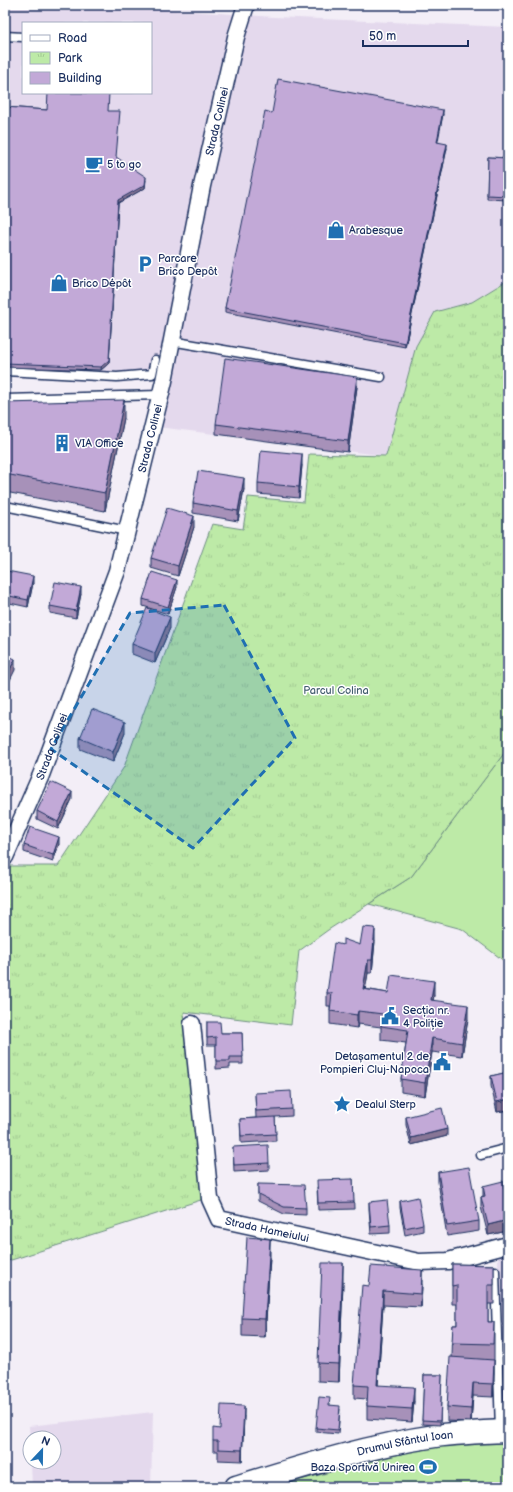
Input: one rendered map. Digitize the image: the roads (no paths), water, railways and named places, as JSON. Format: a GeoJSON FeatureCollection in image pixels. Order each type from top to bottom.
{"type":"FeatureCollection","features":[{"type":"Feature","properties":{"kind":"main road","name":"Drumul Sfântul Ioan"},"geometry":{"type":"LineString","coordinates":[[236,1487],[363,1450],[435,1436],[504,1432]]}},
{"type":"Feature","properties":{"kind":"street","name":"Strada Colinei"},"geometry":{"type":"LineString","coordinates":[[5,857],[40,775],[117,571],[160,395],[202,186],[236,37],[246,5]]}},
{"type":"Feature","properties":{"kind":"street","name":"Strada Hameiului"},"geometry":{"type":"LineString","coordinates":[[192,1024],[210,1199],[219,1219],[419,1262],[448,1261],[508,1246]]}},
{"type":"Feature","properties":{"kind":"lane"},"geometry":{"type":"LineString","coordinates":[[5,36],[22,37]]}},
{"type":"Feature","properties":{"kind":"lane"},"geometry":{"type":"LineString","coordinates":[[171,342],[381,377]]}},
{"type":"Feature","properties":{"kind":"lane"},"geometry":{"type":"LineString","coordinates":[[5,371],[117,377],[152,374],[155,360]]}},
{"type":"Feature","properties":{"kind":"lane"},"geometry":{"type":"LineString","coordinates":[[5,399],[160,395]]}},
{"type":"Feature","properties":{"kind":"lane"},"geometry":{"type":"LineString","coordinates":[[5,506],[127,531]]}},
{"type":"Feature","properties":{"kind":"lane"},"geometry":{"type":"LineString","coordinates":[[481,1155],[508,1148]]}},
{"type":"Feature","properties":{"kind":"lane"},"geometry":{"type":"LineString","coordinates":[[495,1270],[504,1432]]}},
{"type":"Feature","properties":{"kind":"place","name":"5 to go"},"geometry":{"type":"Point","coordinates":[94,164]}},
{"type":"Feature","properties":{"kind":"place","name":"Arabesque"},"geometry":{"type":"Point","coordinates":[336,230]}},
{"type":"Feature","properties":{"kind":"place","name":"Parcare Brico Depôt"},"geometry":{"type":"Point","coordinates":[145,264]}},
{"type":"Feature","properties":{"kind":"place","name":"Brico Dépôt"},"geometry":{"type":"Point","coordinates":[59,283]}},
{"type":"Feature","properties":{"kind":"place","name":"VIA Office"},"geometry":{"type":"Point","coordinates":[62,443]}},
{"type":"Feature","properties":{"kind":"place","name":"Secția nr. 4 Poliție"},"geometry":{"type":"Point","coordinates":[390,1016]}},
{"type":"Feature","properties":{"kind":"place","name":"Detașamentul 2 de Pompieri Cluj-Napoca"},"geometry":{"type":"Point","coordinates":[442,1062]}},
{"type":"Feature","properties":{"kind":"place","name":"Dealul Sterp"},"geometry":{"type":"Point","coordinates":[342,1104]}},
{"type":"Feature","properties":{"kind":"place","name":"Baza Sportivă Unirea"},"geometry":{"type":"Point","coordinates":[428,1467]}},
{"type":"Feature","properties":{"kind":"park label","name":"Parcul Colina"},"geometry":{"type":"Point","coordinates":[336,690]}}]}
